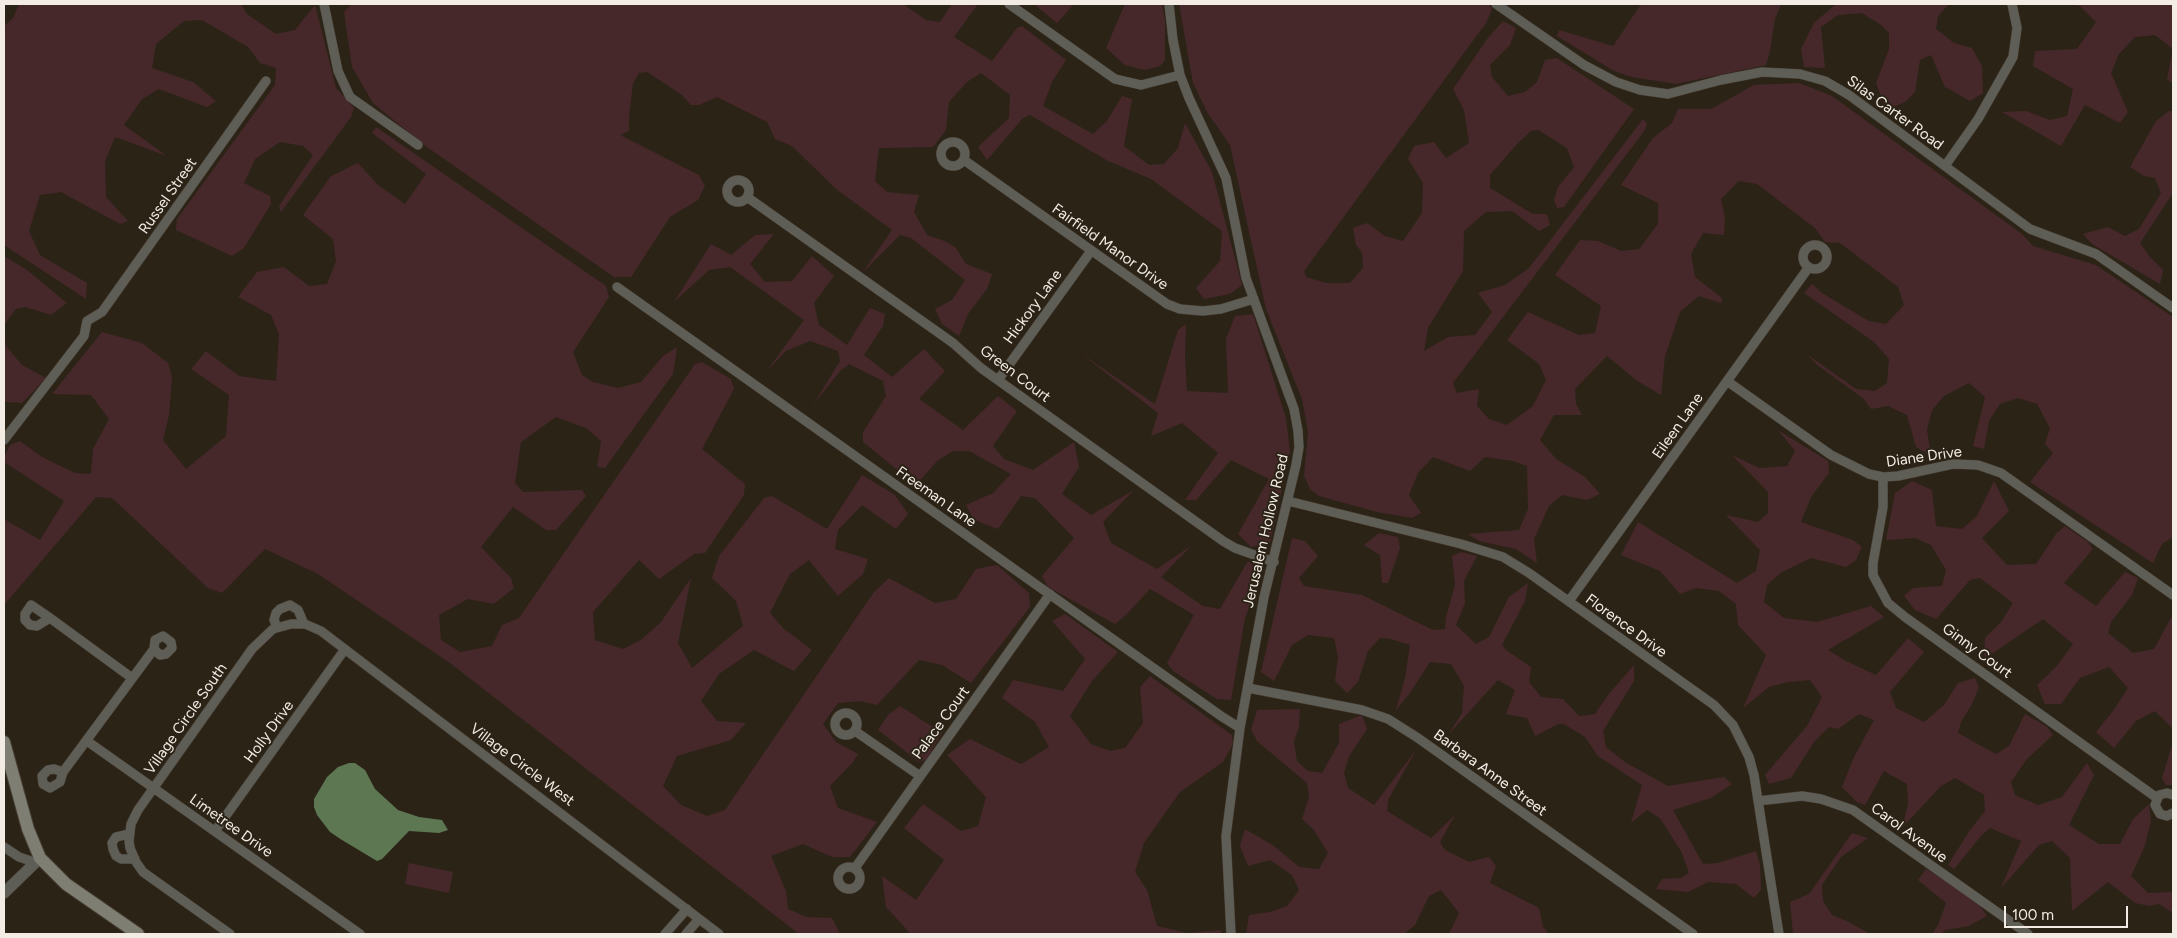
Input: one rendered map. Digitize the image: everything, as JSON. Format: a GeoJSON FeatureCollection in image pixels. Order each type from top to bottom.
{"type":"FeatureCollection","features":[{"type":"Feature","properties":{"kind":"main road"},"geometry":{"type":"LineString","coordinates":[[4,742],[37,860],[66,884],[138,934]]}},
{"type":"Feature","properties":{"kind":"main road"},"geometry":{"type":"LineString","coordinates":[[4,770],[22,840],[56,886],[125,934]]}},
{"type":"Feature","properties":{"kind":"street"},"geometry":{"type":"LineString","coordinates":[[324,4],[338,71],[350,97],[418,145]]}},
{"type":"Feature","properties":{"kind":"street"},"geometry":{"type":"LineString","coordinates":[[1009,4],[1115,79],[1141,85],[1180,75]]}},
{"type":"Feature","properties":{"kind":"street","name":"Jerusalem Hollow Road"},"geometry":{"type":"LineString","coordinates":[[1169,4],[1173,40],[1180,75],[1226,178],[1246,278],[1294,409],[1299,447],[1274,562],[1264,597],[1240,728],[1226,836],[1231,934]]}},
{"type":"Feature","properties":{"kind":"street","name":"Silas Carter Road"},"geometry":{"type":"LineString","coordinates":[[1496,4],[1584,66],[1616,82],[1640,90],[1668,94],[1721,80],[1762,72],[1812,76],[1837,87],[2030,229],[2096,254],[2173,308]]}},
{"type":"Feature","properties":{"kind":"street"},"geometry":{"type":"LineString","coordinates":[[1945,166],[1967,135],[2013,57],[2017,28],[2012,4]]}},
{"type":"Feature","properties":{"kind":"street","name":"Russel Street"},"geometry":{"type":"LineString","coordinates":[[4,440],[84,336],[86,321],[102,312],[266,81]]}},
{"type":"Feature","properties":{"kind":"street","name":"Fairfield Manor Drive"},"geometry":{"type":"LineString","coordinates":[[964,160],[1152,295],[1180,309],[1203,311],[1221,309],[1254,300]]}},
{"type":"Feature","properties":{"kind":"street","name":"Green Court"},"geometry":{"type":"LineString","coordinates":[[747,197],[953,343],[981,368],[1223,541],[1235,548],[1274,562]]}},
{"type":"Feature","properties":{"kind":"street","name":"Hickory Lane"},"geometry":{"type":"LineString","coordinates":[[998,380],[1091,251]]}},
{"type":"Feature","properties":{"kind":"street","name":"Eileen Lane"},"geometry":{"type":"LineString","coordinates":[[1568,601],[1809,266]]}},
{"type":"Feature","properties":{"kind":"street","name":"Freeman Lane"},"geometry":{"type":"LineString","coordinates":[[617,286],[1240,728]]}},
{"type":"Feature","properties":{"kind":"street","name":"Diane Drive"},"geometry":{"type":"LineString","coordinates":[[1726,381],[1831,455],[1869,474],[1883,477],[1911,474],[1952,464],[1978,465],[1996,470],[2013,480],[2173,595]]}},
{"type":"Feature","properties":{"kind":"street","name":"Ginny Court"},"geometry":{"type":"LineString","coordinates":[[1883,477],[1883,507],[1873,563],[1873,576],[1888,603],[2157,798],[2155,804],[2157,811],[2163,815],[2173,813]]}},
{"type":"Feature","properties":{"kind":"street","name":"Florence Drive"},"geometry":{"type":"LineString","coordinates":[[1288,501],[1460,544],[1513,562],[1723,713],[1744,743],[1754,774],[1780,934]]}},
{"type":"Feature","properties":{"kind":"street","name":"Palace Court"},"geometry":{"type":"LineString","coordinates":[[856,868],[1050,594]]}},
{"type":"Feature","properties":{"kind":"street"},"geometry":{"type":"LineString","coordinates":[[277,627],[274,620],[276,613],[285,606],[290,605],[298,610],[304,624]]}},
{"type":"Feature","properties":{"kind":"street"},"geometry":{"type":"LineString","coordinates":[[50,618],[132,678]]}},
{"type":"Feature","properties":{"kind":"street","name":"Village Circle West"},"geometry":{"type":"LineString","coordinates":[[290,624],[304,624],[322,631],[719,934]]}},
{"type":"Feature","properties":{"kind":"street","name":"Village Circle South"},"geometry":{"type":"LineString","coordinates":[[129,834],[116,837],[112,843],[116,856],[121,859],[134,859],[130,848],[129,834],[134,816],[252,649],[266,634],[277,627],[290,624]]}},
{"type":"Feature","properties":{"kind":"street"},"geometry":{"type":"LineString","coordinates":[[63,772],[154,649]]}},
{"type":"Feature","properties":{"kind":"street","name":"Holly Drive"},"geometry":{"type":"LineString","coordinates":[[215,831],[345,649]]}},
{"type":"Feature","properties":{"kind":"street","name":"Barbara Anne Street"},"geometry":{"type":"LineString","coordinates":[[1248,688],[1362,710],[1388,719],[1425,743],[1693,934]]}},
{"type":"Feature","properties":{"kind":"street"},"geometry":{"type":"LineString","coordinates":[[855,731],[920,776]]}},
{"type":"Feature","properties":{"kind":"street","name":"Limetree Drive"},"geometry":{"type":"LineString","coordinates":[[87,741],[360,934]]}},
{"type":"Feature","properties":{"kind":"street"},"geometry":{"type":"LineString","coordinates":[[2157,798],[2163,793],[2173,795]]}},
{"type":"Feature","properties":{"kind":"street","name":"Carol Avenue"},"geometry":{"type":"LineString","coordinates":[[1758,801],[1802,796],[1828,801],[1854,810],[2028,934]]}},
{"type":"Feature","properties":{"kind":"street"},"geometry":{"type":"LineString","coordinates":[[4,847],[18,858],[37,860]]}},
{"type":"Feature","properties":{"kind":"street"},"geometry":{"type":"LineString","coordinates":[[134,859],[143,872],[230,934]]}},
{"type":"Feature","properties":{"kind":"street"},"geometry":{"type":"LineString","coordinates":[[4,894],[37,860]]}},
{"type":"Feature","properties":{"kind":"street"},"geometry":{"type":"LineString","coordinates":[[665,934],[687,910]]}},
{"type":"Feature","properties":{"kind":"street"},"geometry":{"type":"LineString","coordinates":[[686,934],[699,919]]}},
{"type":"Feature","properties":{"kind":"shaded area"},"geometry":{"type":"Polygon","coordinates":[[[19,4],[241,4],[247,14],[276,34],[295,30],[315,5],[336,88],[354,108],[351,117],[281,212],[279,206],[313,155],[303,146],[280,142],[255,159],[244,183],[270,196],[271,204],[244,248],[232,256],[176,230],[177,219],[275,85],[276,68],[260,63],[248,47],[202,20],[184,21],[156,44],[152,68],[193,82],[216,101],[207,107],[159,89],[142,99],[124,125],[167,156],[115,137],[105,161],[106,197],[128,221],[120,224],[61,192],[40,195],[29,231],[40,255],[87,283],[86,299],[4,245],[4,26],[13,18],[19,4]]]}},
{"type":"Feature","properties":{"kind":"shaded area"},"geometry":{"type":"Polygon","coordinates":[[[352,4],[903,4],[926,20],[940,22],[952,4],[978,4],[954,37],[992,61],[1017,28],[1022,26],[1066,60],[1052,82],[1043,106],[1093,134],[1107,121],[1122,96],[1132,99],[1124,146],[1149,165],[1164,164],[1178,148],[1185,123],[1212,172],[1242,285],[1230,294],[1204,299],[1196,288],[1220,261],[1222,231],[1151,179],[1108,161],[1030,115],[1023,118],[987,160],[978,147],[1009,118],[1010,95],[981,73],[967,82],[949,102],[946,130],[933,147],[879,148],[875,181],[887,192],[919,195],[914,212],[927,235],[947,242],[956,248],[966,264],[992,274],[987,289],[968,314],[959,336],[942,324],[935,309],[952,300],[965,280],[911,238],[900,235],[863,272],[892,230],[836,189],[792,146],[775,139],[767,122],[717,97],[699,105],[691,105],[682,95],[647,72],[639,73],[633,83],[629,131],[620,135],[699,175],[705,186],[698,200],[670,217],[631,277],[614,277],[424,145],[373,103],[352,67],[344,12],[352,4]]]}},
{"type":"Feature","properties":{"kind":"shaded area"},"geometry":{"type":"Polygon","coordinates":[[[1038,4],[1074,4],[1057,23],[1036,6],[1038,4]]]}},
{"type":"Feature","properties":{"kind":"shaded area"},"geometry":{"type":"Polygon","coordinates":[[[1125,4],[1162,4],[1165,21],[1165,60],[1160,66],[1145,70],[1125,65],[1106,48],[1125,4]]]}},
{"type":"Feature","properties":{"kind":"shaded area"},"geometry":{"type":"Polygon","coordinates":[[[1179,4],[1489,4],[1492,10],[1486,23],[1304,271],[1306,277],[1326,283],[1350,283],[1363,268],[1362,253],[1356,245],[1353,228],[1367,223],[1385,236],[1403,241],[1422,213],[1423,183],[1408,159],[1414,146],[1434,142],[1446,158],[1469,143],[1464,110],[1453,89],[1487,39],[1503,21],[1516,28],[1510,45],[1490,65],[1492,77],[1508,96],[1525,92],[1537,82],[1545,60],[1557,58],[1634,109],[1564,207],[1557,208],[1554,200],[1558,187],[1574,167],[1567,148],[1538,130],[1531,131],[1517,144],[1490,175],[1490,188],[1533,214],[1547,214],[1550,225],[1539,231],[1512,211],[1486,212],[1464,231],[1463,271],[1428,328],[1424,351],[1448,337],[1475,335],[1492,312],[1478,293],[1505,285],[1529,268],[1643,119],[1647,124],[1645,130],[1453,383],[1457,393],[1479,389],[1477,406],[1489,419],[1507,425],[1533,406],[1546,380],[1539,364],[1507,340],[1528,312],[1579,335],[1595,333],[1601,306],[1555,275],[1580,240],[1598,241],[1621,251],[1639,249],[1658,224],[1658,203],[1621,185],[1653,138],[1672,123],[1678,109],[1711,109],[1754,85],[1799,83],[1832,96],[2022,234],[2033,246],[2096,265],[2173,317],[2173,537],[2162,544],[2153,563],[2030,482],[2053,453],[2045,444],[2050,428],[2037,404],[2018,398],[2000,404],[1989,421],[1984,449],[1973,446],[1985,397],[1969,383],[1944,396],[1932,410],[1927,430],[1931,456],[1916,447],[1907,415],[1888,406],[1871,409],[1864,399],[1816,364],[1808,355],[1856,389],[1875,391],[1887,383],[1889,359],[1874,342],[1804,293],[1812,284],[1822,293],[1869,321],[1886,324],[1904,305],[1898,287],[1840,243],[1825,242],[1815,228],[1757,184],[1739,181],[1721,199],[1725,219],[1724,235],[1703,233],[1691,254],[1695,277],[1722,298],[1721,303],[1699,296],[1680,312],[1665,356],[1661,395],[1636,380],[1607,356],[1575,389],[1576,404],[1582,415],[1554,415],[1540,440],[1556,459],[1585,477],[1600,494],[1587,500],[1562,495],[1549,506],[1534,539],[1537,563],[1516,549],[1479,541],[1468,534],[1519,530],[1528,509],[1527,466],[1513,461],[1485,457],[1470,471],[1433,457],[1418,473],[1409,495],[1421,513],[1412,518],[1377,512],[1319,496],[1310,489],[1304,476],[1308,432],[1302,399],[1266,309],[1230,145],[1207,112],[1193,83],[1179,4]]]}},
{"type":"Feature","properties":{"kind":"shaded area"},"geometry":{"type":"Polygon","coordinates":[[[1641,4],[1781,4],[1775,19],[1766,65],[1676,84],[1632,77],[1614,71],[1557,36],[1559,30],[1613,46],[1641,4]]]}},
{"type":"Feature","properties":{"kind":"shaded area"},"geometry":{"type":"Polygon","coordinates":[[[1836,4],[1949,4],[1938,16],[1936,29],[1954,43],[1972,48],[1982,66],[1983,93],[1970,101],[1945,87],[1931,55],[1920,60],[1915,92],[1905,102],[1886,110],[1876,83],[1889,49],[1889,33],[1881,25],[1862,13],[1838,15],[1821,27],[1825,68],[1804,67],[1801,49],[1814,23],[1836,4]]]}},
{"type":"Feature","properties":{"kind":"shaded area"},"geometry":{"type":"Polygon","coordinates":[[[2071,4],[2173,4],[2173,49],[2155,35],[2135,37],[2119,54],[2111,73],[2128,112],[2120,123],[2085,105],[2061,146],[2002,112],[2026,111],[2050,120],[2067,116],[2073,89],[2033,66],[2035,51],[2077,49],[2096,22],[2080,6],[2071,4]]]}},
{"type":"Feature","properties":{"kind":"shaded area"},"geometry":{"type":"Polygon","coordinates":[[[2173,49],[2173,84],[2167,79],[2173,49]]]}},
{"type":"Feature","properties":{"kind":"shaded area"},"geometry":{"type":"Polygon","coordinates":[[[2169,111],[2173,111],[2173,193],[2140,243],[2163,270],[2160,284],[2092,244],[2083,234],[2108,227],[2125,236],[2139,229],[2161,193],[2155,178],[2144,176],[2130,167],[2156,121],[2169,111]]]}},
{"type":"Feature","properties":{"kind":"shaded area"},"geometry":{"type":"Polygon","coordinates":[[[376,127],[606,286],[609,297],[573,352],[582,375],[593,382],[618,388],[641,382],[663,356],[677,347],[673,374],[605,468],[597,467],[601,441],[586,428],[556,417],[521,442],[515,483],[523,492],[582,490],[586,496],[556,530],[546,530],[513,507],[481,547],[511,578],[514,588],[494,604],[468,599],[439,615],[441,640],[460,652],[492,646],[502,625],[519,618],[695,364],[702,362],[731,379],[734,389],[702,449],[745,484],[744,495],[705,553],[694,554],[659,579],[639,560],[593,612],[595,640],[623,649],[641,640],[661,622],[691,578],[678,643],[692,668],[743,626],[736,601],[712,578],[719,556],[764,498],[772,496],[827,529],[862,475],[895,495],[908,514],[896,529],[862,505],[838,530],[835,549],[868,559],[863,574],[838,596],[809,560],[790,574],[770,613],[783,628],[812,650],[794,671],[754,650],[719,674],[701,701],[717,721],[746,723],[731,740],[677,756],[663,786],[681,805],[707,816],[725,810],[874,592],[889,578],[935,603],[956,599],[976,569],[997,565],[1029,593],[1030,607],[971,683],[942,665],[919,660],[877,705],[860,701],[838,703],[823,724],[836,742],[858,754],[853,762],[830,786],[838,808],[877,822],[850,857],[832,857],[803,844],[771,856],[786,891],[788,909],[807,917],[832,918],[840,934],[799,934],[450,663],[318,574],[265,549],[222,593],[208,588],[112,498],[96,497],[4,605],[4,519],[40,540],[64,501],[4,462],[4,457],[10,445],[20,441],[42,457],[75,473],[91,474],[93,449],[109,419],[91,395],[52,394],[102,332],[142,343],[168,363],[172,377],[169,415],[163,440],[186,469],[226,436],[229,395],[191,369],[206,351],[239,376],[276,381],[279,334],[271,315],[238,297],[257,272],[284,267],[309,286],[327,284],[336,261],[333,239],[303,215],[331,176],[358,163],[378,185],[405,204],[426,174],[372,133],[376,127]]]}},
{"type":"Feature","properties":{"kind":"shaded area"},"geometry":{"type":"Polygon","coordinates":[[[774,234],[750,264],[765,282],[792,281],[812,256],[834,276],[814,303],[819,325],[847,345],[870,308],[885,314],[883,326],[864,355],[892,377],[924,349],[945,371],[919,399],[963,430],[998,396],[1017,411],[993,446],[1004,459],[1033,470],[1074,442],[1079,467],[1062,494],[1091,515],[1134,490],[1103,522],[1111,543],[1157,569],[1192,545],[1161,577],[1203,606],[1220,609],[1248,561],[1262,572],[1245,618],[1231,700],[1217,699],[1173,671],[1167,663],[1194,615],[1150,589],[1115,624],[1048,587],[1042,576],[1074,538],[1035,498],[1021,496],[998,529],[974,520],[966,505],[993,493],[1011,474],[969,451],[953,451],[937,461],[916,485],[863,442],[863,432],[886,396],[883,381],[849,364],[840,371],[813,405],[840,361],[838,351],[810,341],[786,351],[766,372],[804,320],[730,267],[709,270],[674,302],[711,244],[731,255],[755,235],[774,234]]]}},
{"type":"Feature","properties":{"kind":"shaded area"},"geometry":{"type":"Polygon","coordinates":[[[4,256],[27,270],[67,303],[51,315],[25,307],[16,309],[4,325],[4,256]]]}},
{"type":"Feature","properties":{"kind":"shaded area"},"geometry":{"type":"Polygon","coordinates":[[[1253,314],[1286,418],[1290,452],[1270,543],[1251,547],[1238,534],[1269,479],[1231,460],[1196,500],[1185,500],[1218,453],[1182,423],[1151,436],[1158,413],[1080,353],[1155,404],[1178,330],[1186,324],[1187,391],[1228,393],[1226,339],[1235,316],[1253,314]]]}},
{"type":"Feature","properties":{"kind":"shaded area"},"geometry":{"type":"Polygon","coordinates":[[[4,333],[6,346],[22,365],[46,378],[22,403],[4,402],[4,333]]]}},
{"type":"Feature","properties":{"kind":"shaded area"},"geometry":{"type":"Polygon","coordinates":[[[1778,430],[1828,461],[1829,473],[1811,497],[1801,522],[1853,540],[1862,547],[1856,560],[1846,567],[1811,558],[1782,572],[1767,585],[1764,602],[1784,618],[1817,622],[1871,606],[1884,617],[1828,650],[1876,675],[1908,638],[1924,652],[1890,692],[1896,708],[1924,722],[1944,705],[1958,683],[1975,678],[1979,687],[1972,704],[1961,722],[1958,733],[1996,754],[2009,746],[2025,714],[2047,727],[2053,735],[2026,760],[2011,782],[2015,795],[2038,805],[2062,797],[2087,763],[2094,775],[2069,825],[2099,844],[2120,844],[2133,819],[2149,804],[2151,821],[2144,848],[2131,876],[2148,893],[2173,892],[2173,913],[2159,904],[2149,906],[2135,903],[2108,882],[2072,911],[2070,858],[2052,841],[2039,845],[2001,888],[2021,841],[1990,828],[1954,869],[1948,865],[1970,830],[1985,811],[1984,795],[1955,778],[1941,786],[1902,828],[1908,804],[1907,784],[1884,771],[1865,805],[1857,802],[1842,787],[1854,757],[1874,720],[1859,714],[1838,729],[1829,727],[1814,742],[1791,778],[1769,784],[1765,775],[1807,726],[1822,697],[1810,680],[1788,682],[1769,687],[1743,708],[1766,655],[1738,625],[1736,604],[1719,591],[1696,588],[1680,594],[1660,571],[1621,555],[1638,522],[1737,583],[1756,571],[1760,550],[1726,515],[1758,522],[1768,513],[1768,492],[1732,455],[1759,468],[1787,466],[1795,451],[1778,430]]]}},
{"type":"Feature","properties":{"kind":"shaded area"},"geometry":{"type":"Polygon","coordinates":[[[1912,481],[1932,490],[1936,526],[1962,529],[1977,516],[1994,481],[2009,511],[1982,538],[2007,565],[2036,564],[2056,534],[2065,526],[2088,542],[2093,549],[2064,583],[2096,606],[2125,572],[2138,578],[2132,595],[2111,622],[2108,633],[2133,653],[2154,649],[2173,614],[2173,729],[2155,711],[2136,721],[2114,748],[2096,732],[2128,688],[2109,667],[2080,678],[2061,704],[2045,704],[2037,685],[2056,667],[2073,644],[2043,619],[1984,659],[1985,638],[2001,622],[2013,603],[1980,578],[1970,580],[1936,619],[1915,610],[1904,596],[1913,588],[1942,586],[1946,570],[1931,545],[1915,538],[1886,540],[1895,493],[1912,481]]]}},
{"type":"Feature","properties":{"kind":"shaded area"},"geometry":{"type":"Polygon","coordinates":[[[1379,533],[1398,537],[1400,548],[1388,583],[1382,583],[1380,555],[1364,545],[1379,533]]]}},
{"type":"Feature","properties":{"kind":"shaded area"},"geometry":{"type":"Polygon","coordinates":[[[1292,538],[1305,541],[1318,556],[1299,578],[1304,586],[1362,595],[1433,630],[1445,629],[1446,617],[1455,585],[1452,556],[1461,552],[1477,556],[1464,581],[1465,603],[1456,625],[1476,644],[1489,637],[1509,597],[1528,583],[1525,601],[1502,645],[1506,650],[1531,667],[1529,682],[1541,697],[1563,699],[1579,716],[1595,714],[1608,695],[1634,665],[1634,681],[1603,731],[1606,747],[1625,762],[1668,786],[1724,777],[1732,784],[1711,798],[1673,810],[1703,864],[1718,863],[1756,851],[1760,865],[1761,890],[1754,898],[1736,884],[1708,882],[1688,892],[1656,889],[1662,879],[1681,878],[1689,873],[1682,853],[1660,818],[1647,810],[1631,823],[1642,785],[1598,756],[1585,737],[1564,724],[1558,724],[1535,736],[1527,718],[1506,714],[1515,690],[1498,680],[1448,735],[1462,713],[1464,686],[1451,664],[1430,662],[1410,693],[1396,710],[1405,678],[1410,645],[1391,639],[1380,638],[1368,651],[1358,682],[1347,693],[1335,681],[1338,657],[1334,638],[1308,635],[1292,645],[1274,681],[1261,672],[1292,538]]]}},
{"type":"Feature","properties":{"kind":"shaded area"},"geometry":{"type":"Polygon","coordinates":[[[1065,614],[1118,652],[1092,681],[1070,716],[1091,744],[1110,751],[1125,748],[1143,723],[1140,687],[1150,676],[1232,735],[1233,744],[1223,762],[1180,792],[1144,843],[1135,872],[1147,890],[1157,926],[1187,933],[1221,930],[1221,934],[908,934],[909,932],[886,907],[882,876],[916,900],[944,860],[904,828],[923,804],[961,831],[978,826],[986,797],[947,755],[970,739],[1021,764],[1049,747],[1035,722],[1002,698],[1013,680],[1063,691],[1085,659],[1052,621],[1065,614]]]}},
{"type":"Feature","properties":{"kind":"shaded area"},"geometry":{"type":"Polygon","coordinates":[[[900,706],[942,733],[926,760],[919,762],[878,730],[888,715],[900,706]]]}},
{"type":"Feature","properties":{"kind":"shaded area"},"geometry":{"type":"Polygon","coordinates":[[[1300,709],[1299,726],[1294,742],[1297,761],[1308,771],[1322,773],[1339,743],[1339,724],[1362,715],[1367,729],[1349,756],[1344,773],[1348,788],[1374,805],[1416,750],[1388,800],[1387,811],[1431,838],[1455,815],[1440,842],[1445,850],[1469,862],[1489,857],[1496,866],[1490,883],[1539,908],[1543,927],[1549,934],[1449,934],[1459,913],[1441,890],[1429,896],[1415,925],[1404,934],[1246,934],[1249,915],[1270,912],[1287,906],[1299,890],[1292,875],[1270,860],[1248,866],[1240,846],[1245,829],[1274,846],[1299,867],[1319,869],[1328,853],[1314,830],[1302,819],[1309,797],[1307,783],[1257,741],[1251,729],[1257,710],[1300,709]]]}},
{"type":"Feature","properties":{"kind":"shaded area"},"geometry":{"type":"Polygon","coordinates":[[[2173,742],[2173,785],[2166,785],[2162,778],[2173,742]]]}},
{"type":"Feature","properties":{"kind":"shaded area"},"geometry":{"type":"Polygon","coordinates":[[[355,763],[365,770],[375,789],[398,810],[419,817],[442,820],[448,830],[439,833],[409,831],[382,859],[377,861],[330,832],[317,815],[314,799],[327,777],[338,767],[355,763]]]}},
{"type":"Feature","properties":{"kind":"shaded area"},"geometry":{"type":"Polygon","coordinates":[[[1852,833],[1868,838],[1841,857],[1822,885],[1823,901],[1832,915],[1870,934],[1793,934],[1790,902],[1809,894],[1852,833]]]}},
{"type":"Feature","properties":{"kind":"shaded area"},"geometry":{"type":"Polygon","coordinates":[[[409,863],[453,872],[449,893],[405,884],[409,863]]]}},
{"type":"Feature","properties":{"kind":"shaded area"},"geometry":{"type":"Polygon","coordinates":[[[1926,869],[1975,899],[1987,916],[1969,926],[1945,930],[1941,934],[1932,934],[1938,925],[1946,903],[1918,880],[1926,869]]]}}]}
